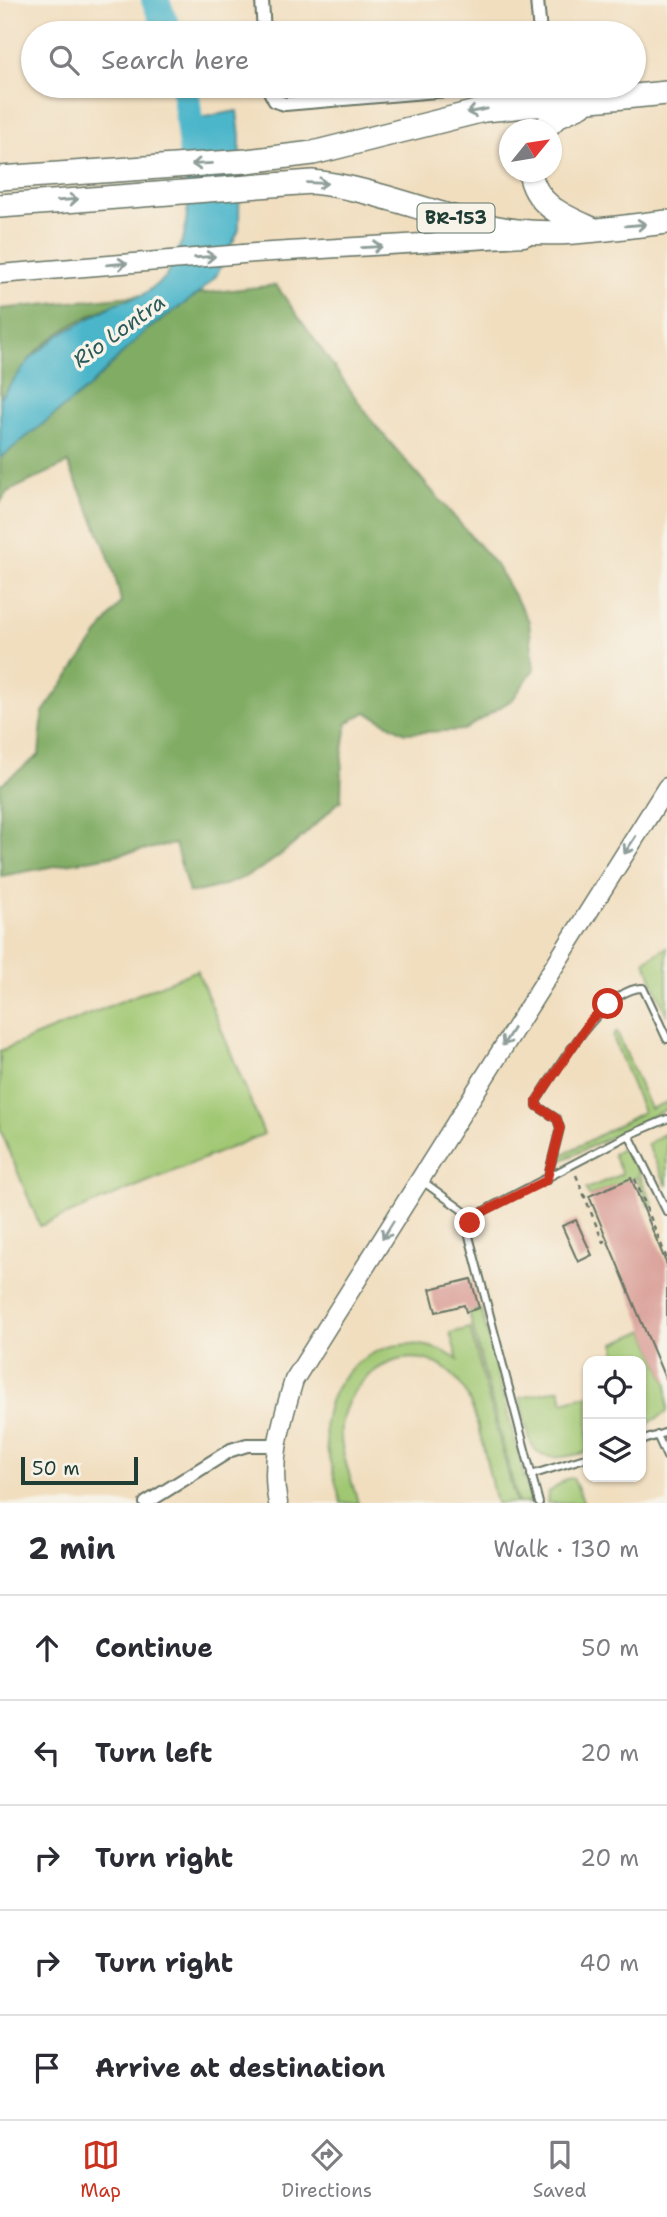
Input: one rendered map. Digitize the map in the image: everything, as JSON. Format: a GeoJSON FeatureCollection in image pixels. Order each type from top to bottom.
{"type":"FeatureCollection","features":[{"type":"Feature","properties":{"kind":"highway"},"geometry":{"type":"LineString","coordinates":[[646,95],[667,93]]}},
{"type":"Feature","properties":{"kind":"highway"},"geometry":{"type":"LineString","coordinates":[[0,178],[247,161],[313,153],[530,98]]}},
{"type":"Feature","properties":{"kind":"highway"},"geometry":{"type":"LineString","coordinates":[[571,98],[590,101],[619,98]]}},
{"type":"Feature","properties":{"kind":"highway"},"geometry":{"type":"LineString","coordinates":[[554,119],[590,101]]}},
{"type":"Feature","properties":{"kind":"highway","name":"BR-153"},"geometry":{"type":"LineString","coordinates":[[0,206],[312,182],[340,185],[449,217],[507,229],[546,233],[667,222]]}},
{"type":"Feature","properties":{"kind":"highway"},"geometry":{"type":"LineString","coordinates":[[533,182],[538,196],[557,213],[592,229]]}},
{"type":"Feature","properties":{"kind":"street"},"geometry":{"type":"LineString","coordinates":[[262,0],[263,21]]}},
{"type":"Feature","properties":{"kind":"street"},"geometry":{"type":"LineString","coordinates":[[537,0],[539,21]]}},
{"type":"Feature","properties":{"kind":"street"},"geometry":{"type":"LineString","coordinates":[[273,98],[275,102],[285,104],[355,98]]}},
{"type":"Feature","properties":{"kind":"street"},"geometry":{"type":"LineString","coordinates":[[0,274],[255,253],[490,241],[546,233]]}},
{"type":"Feature","properties":{"kind":"street"},"geometry":{"type":"LineString","coordinates":[[278,1503],[274,1487],[276,1445],[294,1380],[667,787]]}},
{"type":"Feature","properties":{"kind":"street"},"geometry":{"type":"LineString","coordinates":[[146,1503],[231,1450],[247,1445],[276,1445]]}},
{"type":"Feature","properties":{"kind":"lane"},"geometry":{"type":"LineString","coordinates":[[547,1180],[560,1128],[557,1119],[537,1106],[537,1100],[591,1020],[608,1004],[638,987],[643,988],[667,1039]]}},
{"type":"Feature","properties":{"kind":"lane"},"geometry":{"type":"LineString","coordinates":[[538,1503],[468,1232],[473,1217],[629,1135],[667,1119]]}},
{"type":"Feature","properties":{"kind":"lane"},"geometry":{"type":"LineString","coordinates":[[629,1135],[667,1212]]}},
{"type":"Feature","properties":{"kind":"lane"},"geometry":{"type":"LineString","coordinates":[[419,1179],[473,1217]]}},
{"type":"Feature","properties":{"kind":"lane"},"geometry":{"type":"LineString","coordinates":[[646,1439],[667,1432]]}},
{"type":"Feature","properties":{"kind":"lane"},"geometry":{"type":"LineString","coordinates":[[657,1435],[667,1457]]}},
{"type":"Feature","properties":{"kind":"lane"},"geometry":{"type":"LineString","coordinates":[[531,1475],[583,1459]]}},
{"type":"Feature","properties":{"kind":"path"},"geometry":{"type":"LineString","coordinates":[[572,1166],[603,1242],[607,1240]]}},
{"type":"Feature","properties":{"kind":"path"},"geometry":{"type":"LineString","coordinates":[[635,1180],[667,1259]]}},
{"type":"Feature","properties":{"kind":"green space"},"geometry":{"type":"Polygon","coordinates":[[[276,285],[375,425],[496,565],[529,621],[534,669],[513,699],[464,730],[405,733],[366,712],[347,723],[342,758],[341,800],[273,860],[235,881],[189,893],[175,844],[1,876],[0,785],[39,755],[43,712],[121,602],[106,548],[68,463],[7,492],[0,503],[0,458],[88,388],[144,332],[198,294],[276,285]]]}},
{"type":"Feature","properties":{"kind":"green space"},"geometry":{"type":"Polygon","coordinates":[[[143,295],[98,312],[53,337],[30,359],[0,398],[0,309],[143,295]]]}},
{"type":"Feature","properties":{"kind":"green space"},"geometry":{"type":"Polygon","coordinates":[[[667,947],[667,1016],[645,961],[667,947]]]}},
{"type":"Feature","properties":{"kind":"green space"},"geometry":{"type":"Polygon","coordinates":[[[197,970],[264,1134],[40,1226],[0,1129],[0,1051],[197,970]]]}},
{"type":"Feature","properties":{"kind":"green space"},"geometry":{"type":"Polygon","coordinates":[[[617,1032],[650,1109],[667,1102],[667,1109],[561,1161],[562,1155],[643,1112],[613,1037],[617,1032]]]}},
{"type":"Feature","properties":{"kind":"green space"},"geometry":{"type":"Polygon","coordinates":[[[664,1134],[667,1140],[667,1186],[647,1144],[664,1134]]]}},
{"type":"Feature","properties":{"kind":"green space"},"geometry":{"type":"Polygon","coordinates":[[[622,1149],[630,1153],[653,1205],[648,1206],[636,1177],[589,1196],[586,1189],[622,1174],[613,1154],[622,1149]]]}},
{"type":"Feature","properties":{"kind":"green space"},"geometry":{"type":"Polygon","coordinates":[[[481,1309],[531,1503],[518,1503],[469,1313],[481,1309]]]}},
{"type":"Feature","properties":{"kind":"green space"},"geometry":{"type":"Polygon","coordinates":[[[470,1328],[516,1503],[496,1503],[473,1409],[461,1385],[446,1369],[428,1361],[410,1358],[392,1362],[375,1371],[360,1384],[349,1400],[342,1420],[341,1440],[358,1503],[341,1503],[329,1458],[325,1423],[334,1391],[346,1374],[361,1360],[379,1350],[398,1345],[439,1349],[458,1360],[450,1333],[470,1328]]]}},
{"type":"Feature","properties":{"kind":"green space"},"geometry":{"type":"Polygon","coordinates":[[[645,1330],[667,1383],[667,1412],[646,1425],[646,1356],[616,1356],[615,1343],[645,1330]]]}},
{"type":"Feature","properties":{"kind":"green space"},"geometry":{"type":"Polygon","coordinates":[[[560,1389],[563,1402],[583,1396],[583,1453],[553,1457],[536,1450],[531,1442],[520,1398],[560,1389]]]}},
{"type":"Feature","properties":{"kind":"green space"},"geometry":{"type":"Polygon","coordinates":[[[573,1478],[584,1503],[547,1503],[548,1493],[566,1479],[573,1478]]]}},
{"type":"Feature","properties":{"kind":"water"},"geometry":{"type":"Polygon","coordinates":[[[237,111],[240,136],[239,230],[216,276],[198,294],[144,332],[88,388],[0,458],[0,398],[31,358],[58,336],[117,303],[143,295],[166,277],[184,236],[188,207],[177,122],[237,111]]]}},
{"type":"Feature","properties":{"kind":"building"},"geometry":{"type":"Polygon","coordinates":[[[631,1178],[667,1265],[667,1383],[589,1196],[631,1178]]]}},
{"type":"Feature","properties":{"kind":"building"},"geometry":{"type":"Polygon","coordinates":[[[576,1220],[592,1255],[578,1262],[562,1226],[576,1220]]]}},
{"type":"Feature","properties":{"kind":"building"},"geometry":{"type":"Polygon","coordinates":[[[471,1279],[479,1308],[466,1312],[464,1305],[436,1312],[430,1289],[471,1279]]]}},
{"type":"Feature","properties":{"kind":"waterway","name":"Rio Lontra"},"geometry":{"type":"LineString","coordinates":[[155,0],[164,21]]}},
{"type":"Feature","properties":{"kind":"waterway","name":"Rio Lontra"},"geometry":{"type":"LineString","coordinates":[[186,98],[193,157]]}},
{"type":"Feature","properties":{"kind":"route"},"geometry":{"type":"LineString","coordinates":[[470,1223],[473,1217],[547,1180],[560,1128],[557,1119],[540,1110],[537,1100],[591,1020],[608,1004]]}}]}
